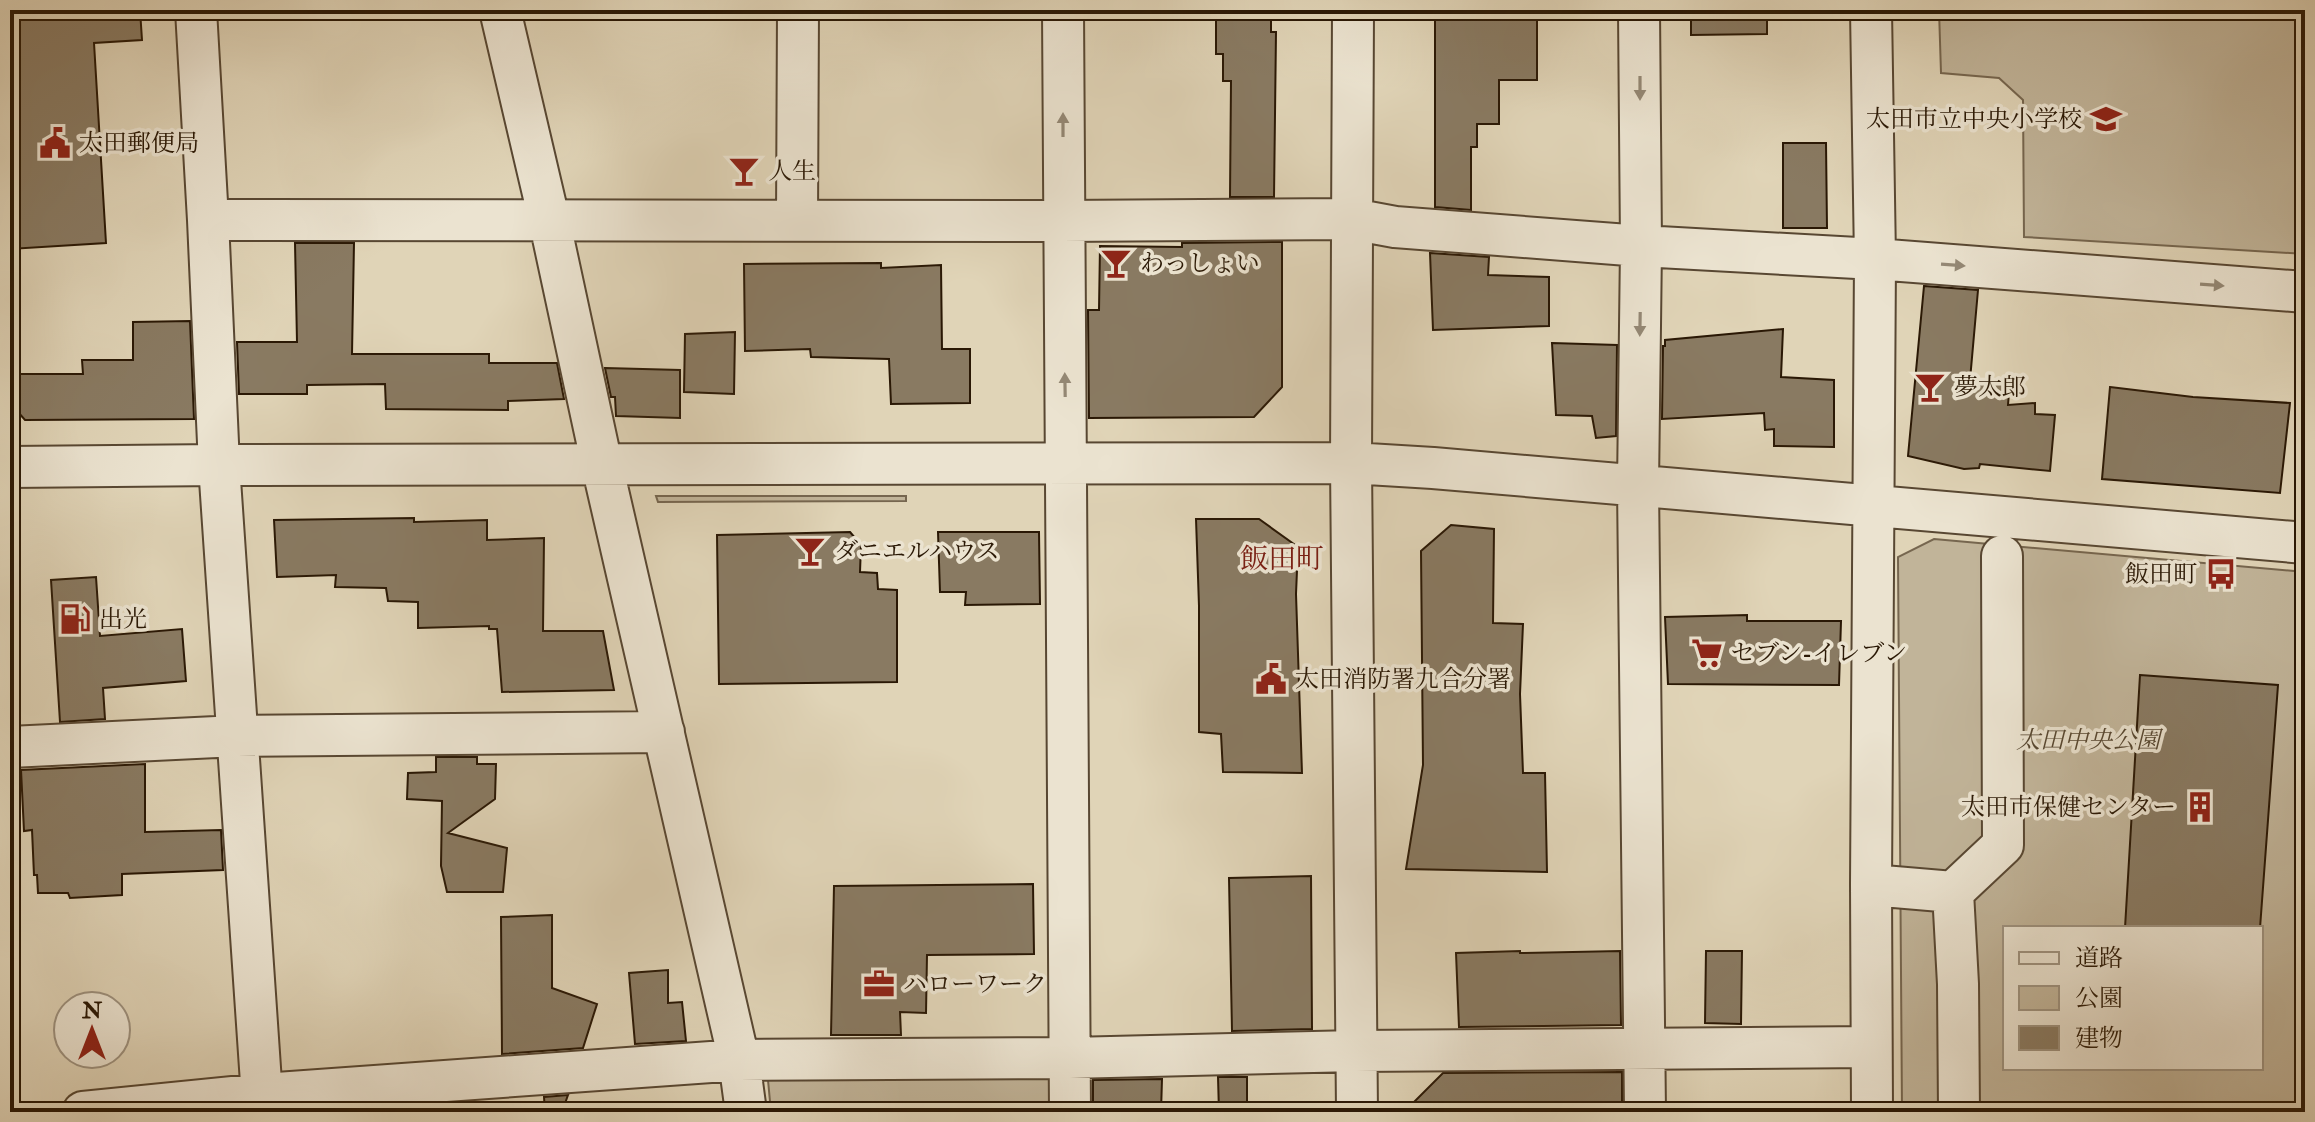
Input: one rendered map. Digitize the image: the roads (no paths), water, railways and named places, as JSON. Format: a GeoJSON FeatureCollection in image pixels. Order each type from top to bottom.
{"type":"FeatureCollection","features":[{"type":"Feature","properties":{"kind":"street"},"geometry":{"type":"LineString","coordinates":[[196,10],[219,465],[263,1103]]}},
{"type":"Feature","properties":{"kind":"street"},"geometry":{"type":"LineString","coordinates":[[500,10],[739,1060],[746,1112]]}},
{"type":"Feature","properties":{"kind":"street"},"geometry":{"type":"LineString","coordinates":[[797,220],[798,10]]}},
{"type":"Feature","properties":{"kind":"street"},"geometry":{"type":"LineString","coordinates":[[1063,10],[1070,1112]]}},
{"type":"Feature","properties":{"kind":"street"},"geometry":{"type":"LineString","coordinates":[[1353,10],[1351,463],[1357,1112]]}},
{"type":"Feature","properties":{"kind":"street"},"geometry":{"type":"LineString","coordinates":[[1639,10],[1641,246],[1638,486],[1645,1112]]}},
{"type":"Feature","properties":{"kind":"street"},"geometry":{"type":"LineString","coordinates":[[1871,10],[1875,259],[1872,1112]]}},
{"type":"Feature","properties":{"kind":"street"},"geometry":{"type":"LineString","coordinates":[[208,220],[1352,219],[1395,227],[1641,246],[1875,259],[2305,292]]}},
{"type":"Feature","properties":{"kind":"street"},"geometry":{"type":"LineString","coordinates":[[10,467],[1351,463],[2305,543]]}},
{"type":"Feature","properties":{"kind":"street"},"geometry":{"type":"LineString","coordinates":[[1871,885],[1953,892],[2003,845],[2002,556]]}},
{"type":"Feature","properties":{"kind":"street"},"geometry":{"type":"LineString","coordinates":[[10,747],[237,736],[664,732]]}},
{"type":"Feature","properties":{"kind":"street"},"geometry":{"type":"LineString","coordinates":[[1953,892],[1958,984],[1959,1112]]}},
{"type":"Feature","properties":{"kind":"street"},"geometry":{"type":"LineString","coordinates":[[83,1112],[263,1103],[739,1060],[1871,1047]]}},
{"type":"Feature","properties":{"kind":"place","name":"太田市立中央小学校"},"geometry":{"type":"Point","coordinates":[2106,119]}},
{"type":"Feature","properties":{"kind":"place","name":"太田郵便局"},"geometry":{"type":"Point","coordinates":[55,143]}},
{"type":"Feature","properties":{"kind":"place","name":"人生"},"geometry":{"type":"Point","coordinates":[744,171]}},
{"type":"Feature","properties":{"kind":"place","name":"わっしょい"},"geometry":{"type":"Point","coordinates":[1116,263]}},
{"type":"Feature","properties":{"kind":"place","name":"夢太郎"},"geometry":{"type":"Point","coordinates":[1930,387]}},
{"type":"Feature","properties":{"kind":"place","name":"ダニエルハウス"},"geometry":{"type":"Point","coordinates":[810,551]}},
{"type":"Feature","properties":{"kind":"place","name":"飯田町"},"geometry":{"type":"Point","coordinates":[2221,574]}},
{"type":"Feature","properties":{"kind":"place","name":"出光"},"geometry":{"type":"Point","coordinates":[75,619]}},
{"type":"Feature","properties":{"kind":"place","name":"セブン-イレブン"},"geometry":{"type":"Point","coordinates":[1707,653]}},
{"type":"Feature","properties":{"kind":"place","name":"太田消防署九合分署"},"geometry":{"type":"Point","coordinates":[1271,679]}},
{"type":"Feature","properties":{"kind":"place","name":"太田市保健センター"},"geometry":{"type":"Point","coordinates":[2200,807]}},
{"type":"Feature","properties":{"kind":"place","name":"ハローワーク"},"geometry":{"type":"Point","coordinates":[879,984]}},
{"type":"Feature","properties":{"kind":"district","name":"飯田町"},"geometry":{"type":"Point","coordinates":[1282,558]}},
{"type":"Feature","properties":{"kind":"park label","name":"太田中央公園"},"geometry":{"type":"Point","coordinates":[2088,740]}}]}
